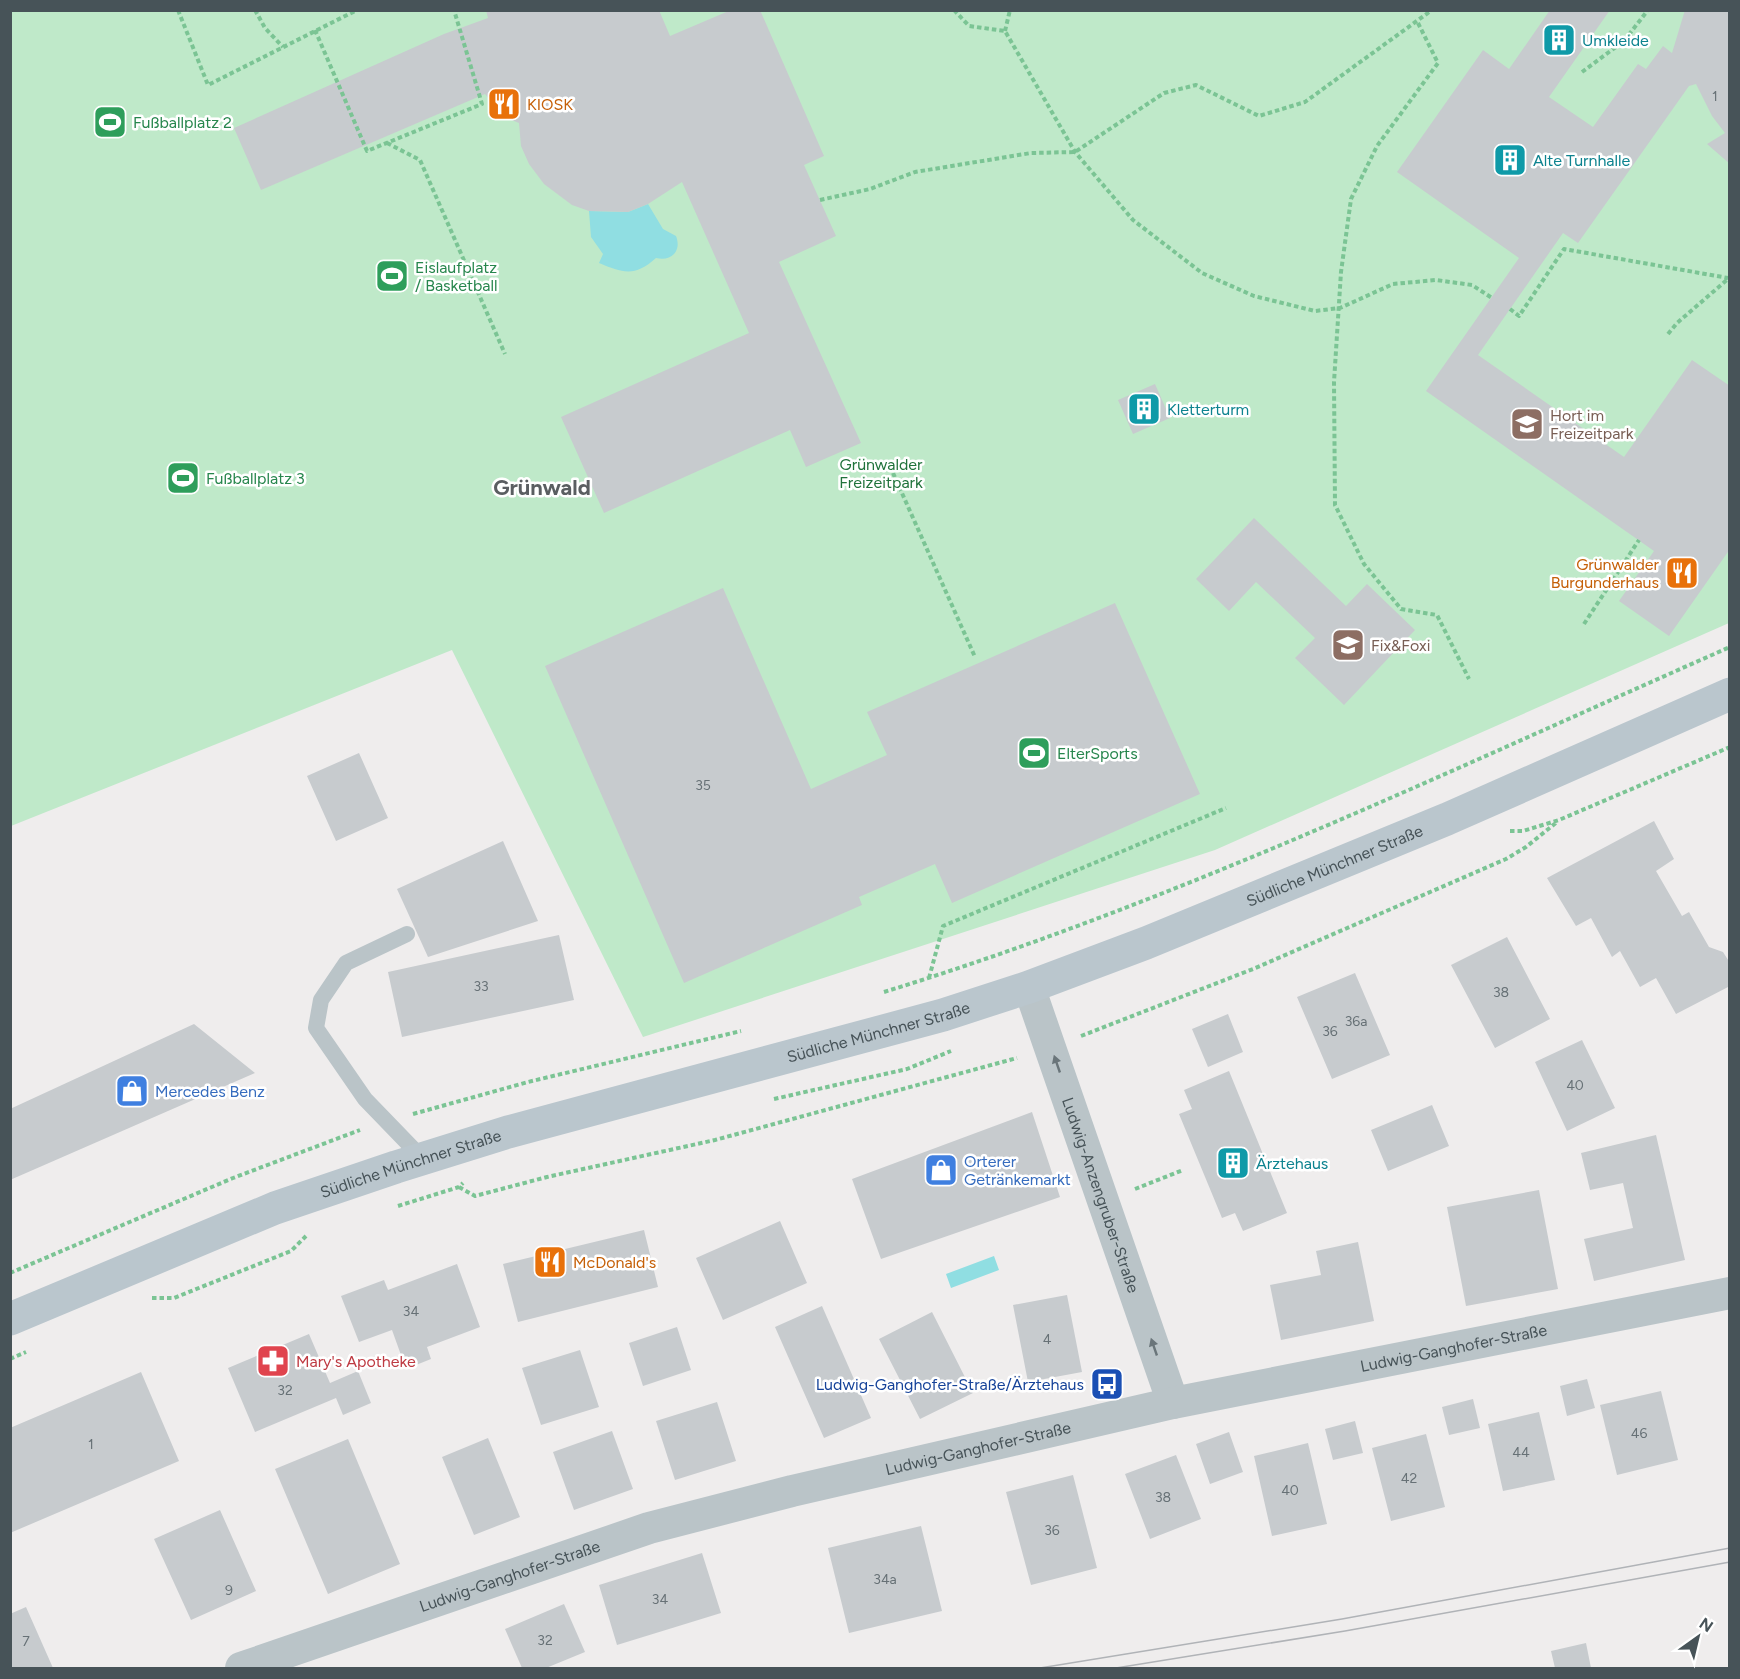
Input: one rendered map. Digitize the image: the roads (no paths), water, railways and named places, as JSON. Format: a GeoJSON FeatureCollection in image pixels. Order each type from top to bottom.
{"type":"FeatureCollection","features":[{"type":"Feature","properties":{"kind":"main road","name":"Südliche Münchner Straße"},"geometry":{"type":"LineString","coordinates":[[10,1319],[275,1208],[423,1159],[560,1118],[943,1015],[1029,987],[1209,918],[1447,819],[1730,694]]}},
{"type":"Feature","properties":{"kind":"street","name":"Ludwig-Anzengruber-Straße"},"geometry":{"type":"LineString","coordinates":[[1029,987],[1173,1403]]}},
{"type":"Feature","properties":{"kind":"street","name":"Ludwig-Ganghofer-Straße"},"geometry":{"type":"LineString","coordinates":[[241,1668],[649,1528],[803,1488],[1173,1403],[1730,1293]]}},
{"type":"Feature","properties":{"kind":"lane"},"geometry":{"type":"LineString","coordinates":[[407,934],[346,963],[321,1000],[316,1028],[365,1099],[423,1159]]}},
{"type":"Feature","properties":{"kind":"water"},"geometry":{"type":"Polygon","coordinates":[[[648,204],[663,229],[676,236],[678,246],[674,254],[671,257],[656,258],[635,271],[622,271],[599,263],[603,254],[591,237],[589,211],[628,212],[648,204]]]}},
{"type":"Feature","properties":{"kind":"water"},"geometry":{"type":"Polygon","coordinates":[[[994,1256],[999,1270],[951,1288],[946,1274],[994,1256]]]}},
{"type":"Feature","properties":{"kind":"tram line"},"geometry":{"type":"LineString","coordinates":[[1040,1668],[1342,1619],[1730,1548]]}},
{"type":"Feature","properties":{"kind":"tram line"},"geometry":{"type":"LineString","coordinates":[[1116,1668],[1345,1631],[1730,1562]]}},
{"type":"Feature","properties":{"kind":"place","name":"Umkleide"},"geometry":{"type":"Point","coordinates":[1559,40]}},
{"type":"Feature","properties":{"kind":"place","name":"KIOSK"},"geometry":{"type":"Point","coordinates":[504,104]}},
{"type":"Feature","properties":{"kind":"place","name":"Fußballplatz 2"},"geometry":{"type":"Point","coordinates":[110,122]}},
{"type":"Feature","properties":{"kind":"place","name":"Alte Turnhalle"},"geometry":{"type":"Point","coordinates":[1510,160]}},
{"type":"Feature","properties":{"kind":"place","name":"Eislaufplatz / Basketball"},"geometry":{"type":"Point","coordinates":[392,276]}},
{"type":"Feature","properties":{"kind":"place","name":"Kletterturm"},"geometry":{"type":"Point","coordinates":[1144,409]}},
{"type":"Feature","properties":{"kind":"place","name":"Hort im Freizeitpark"},"geometry":{"type":"Point","coordinates":[1527,424]}},
{"type":"Feature","properties":{"kind":"place","name":"Fußballplatz 3"},"geometry":{"type":"Point","coordinates":[183,478]}},
{"type":"Feature","properties":{"kind":"place","name":"Grünwalder Burgunderhaus"},"geometry":{"type":"Point","coordinates":[1682,573]}},
{"type":"Feature","properties":{"kind":"place","name":"Fix&Foxi"},"geometry":{"type":"Point","coordinates":[1348,645]}},
{"type":"Feature","properties":{"kind":"place","name":"ElterSports"},"geometry":{"type":"Point","coordinates":[1034,753]}},
{"type":"Feature","properties":{"kind":"place","name":"Mercedes Benz"},"geometry":{"type":"Point","coordinates":[132,1091]}},
{"type":"Feature","properties":{"kind":"place","name":"Ärztehaus"},"geometry":{"type":"Point","coordinates":[1233,1163]}},
{"type":"Feature","properties":{"kind":"place","name":"Orterer Getränkemarkt"},"geometry":{"type":"Point","coordinates":[941,1170]}},
{"type":"Feature","properties":{"kind":"place","name":"McDonald's"},"geometry":{"type":"Point","coordinates":[550,1262]}},
{"type":"Feature","properties":{"kind":"place","name":"Mary's Apotheke"},"geometry":{"type":"Point","coordinates":[273,1361]}},
{"type":"Feature","properties":{"kind":"place","name":"Ludwig-Ganghofer-Straße/Ärztehaus"},"geometry":{"type":"Point","coordinates":[1107,1384]}},
{"type":"Feature","properties":{"kind":"district","name":"Grünwald"},"geometry":{"type":"Point","coordinates":[542,487]}},
{"type":"Feature","properties":{"kind":"park label","name":"Grünwalder Freizeitpark"},"geometry":{"type":"Point","coordinates":[881,473]}}]}
